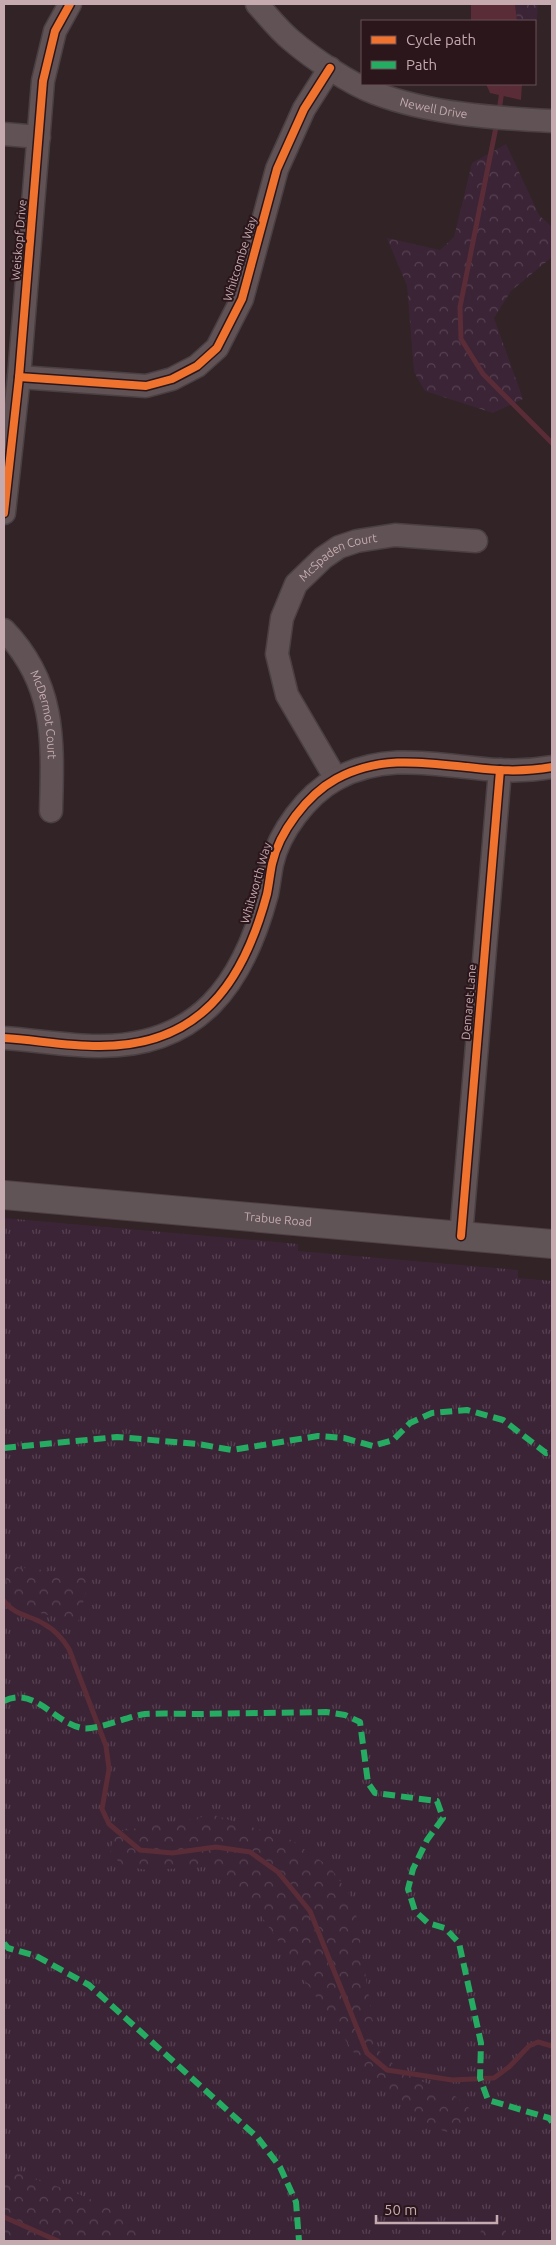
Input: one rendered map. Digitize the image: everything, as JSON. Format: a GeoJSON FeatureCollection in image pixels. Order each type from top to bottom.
{"type":"FeatureCollection","features":[{"type":"Feature","properties":{"kind":"main road","name":"Trabue Road"},"geometry":{"type":"LineString","coordinates":[[4,1195],[552,1244]]}},
{"type":"Feature","properties":{"kind":"street","name":"Weiskopf Drive"},"geometry":{"type":"LineString","coordinates":[[4,513],[19,377],[38,137],[47,59],[55,31],[70,4]]}},
{"type":"Feature","properties":{"kind":"street","name":"Newell Drive"},"geometry":{"type":"LineString","coordinates":[[257,4],[290,40],[330,68],[374,93],[425,106],[483,116],[552,121]]}},
{"type":"Feature","properties":{"kind":"street","name":"Whitcombe Way"},"geometry":{"type":"LineString","coordinates":[[19,377],[146,386],[172,379],[197,366],[217,348],[242,299],[277,169],[304,109],[330,68]]}},
{"type":"Feature","properties":{"kind":"street"},"geometry":{"type":"LineString","coordinates":[[4,134],[38,137]]}},
{"type":"Feature","properties":{"kind":"street","name":"McSpaden Court"},"geometry":{"type":"LineString","coordinates":[[336,779],[288,695],[277,654],[277,638],[282,618],[296,584],[323,558],[339,547],[357,541],[395,535],[476,541]]}},
{"type":"Feature","properties":{"kind":"street","name":"McDermot Court"},"geometry":{"type":"LineString","coordinates":[[4,630],[30,663],[41,686],[49,714],[52,763],[51,811]]}},
{"type":"Feature","properties":{"kind":"street","name":"Whitworth Way"},"geometry":{"type":"LineString","coordinates":[[4,1038],[98,1046],[123,1045],[174,1032],[205,1011],[228,987],[248,952],[267,892],[272,863],[290,822],[305,805],[336,779],[363,768],[387,762],[410,760],[500,770],[552,767]]}},
{"type":"Feature","properties":{"kind":"street","name":"Demaret Lane"},"geometry":{"type":"LineString","coordinates":[[461,1236],[500,770]]}},
{"type":"Feature","properties":{"kind":"green space"},"geometry":{"type":"Polygon","coordinates":[[[515,4],[538,4],[536,34],[536,20],[517,20],[515,4]]]}},
{"type":"Feature","properties":{"kind":"green space"},"geometry":{"type":"Polygon","coordinates":[[[506,144],[539,215],[552,227],[552,257],[511,291],[494,318],[523,399],[493,413],[425,391],[414,372],[407,286],[387,238],[440,250],[454,237],[472,163],[506,144]]]}},
{"type":"Feature","properties":{"kind":"green space"},"geometry":{"type":"Polygon","coordinates":[[[4,1218],[298,1244],[298,1251],[518,1270],[518,1278],[552,1281],[552,2241],[4,2241],[4,1218]]]}},
{"type":"Feature","properties":{"kind":"green space"},"geometry":{"type":"Polygon","coordinates":[[[4,1566],[90,1575],[78,1623],[10,1605],[4,1566]]]}},
{"type":"Feature","properties":{"kind":"green space"},"geometry":{"type":"Polygon","coordinates":[[[214,1815],[289,1839],[330,1867],[354,1901],[377,2049],[403,2073],[455,2096],[470,2109],[465,2123],[446,2132],[420,2121],[396,2101],[365,2069],[245,1892],[220,1873],[205,1867],[147,1870],[122,1866],[110,1851],[115,1832],[214,1815]]]}},
{"type":"Feature","properties":{"kind":"green space"},"geometry":{"type":"Polygon","coordinates":[[[4,2169],[65,2189],[104,2205],[123,2215],[157,2241],[4,2241],[4,2169]]]}},
{"type":"Feature","properties":{"kind":"green space"},"geometry":{"type":"Polygon","coordinates":[[[500,2218],[506,2231],[504,2241],[478,2241],[482,2227],[500,2218]]]}},
{"type":"Feature","properties":{"kind":"shaded area"},"geometry":{"type":"Polygon","coordinates":[[[471,4],[515,4],[517,20],[471,20],[471,4]]]}},
{"type":"Feature","properties":{"kind":"shaded area"},"geometry":{"type":"Polygon","coordinates":[[[486,85],[522,85],[521,100],[490,93],[486,85]]]}},
{"type":"Feature","properties":{"kind":"waterway"},"geometry":{"type":"LineString","coordinates":[[499,111],[503,85]]}},
{"type":"Feature","properties":{"kind":"waterway"},"geometry":{"type":"LineString","coordinates":[[497,122],[460,307],[461,339],[483,374],[552,443]]}},
{"type":"Feature","properties":{"kind":"waterway"},"geometry":{"type":"LineString","coordinates":[[4,1601],[13,1610],[52,1629],[69,1649],[106,1746],[109,1769],[102,1809],[109,1824],[140,1850],[172,1853],[216,1847],[250,1852],[278,1872],[310,1911],[367,2053],[387,2070],[452,2080],[494,2078],[509,2067],[529,2046],[538,2042],[552,2046]]}},
{"type":"Feature","properties":{"kind":"waterway"},"geometry":{"type":"LineString","coordinates":[[4,2217],[58,2241]]}},
{"type":"Feature","properties":{"kind":"marked path"},"geometry":{"type":"LineString","coordinates":[[4,1448],[117,1437],[198,1444],[232,1450],[318,1436],[344,1438],[373,1446],[393,1440],[410,1423],[432,1413],[467,1410],[503,1420],[546,1453],[552,1452]]}},
{"type":"Feature","properties":{"kind":"marked path"},"geometry":{"type":"LineString","coordinates":[[4,1701],[25,1698],[44,1707],[62,1720],[82,1728],[95,1727],[145,1714],[326,1712],[345,1715],[360,1722],[368,1783],[375,1793],[437,1801],[443,1818],[427,1840],[413,1869],[408,1889],[415,1911],[428,1923],[445,1928],[459,1943],[481,2043],[480,2078],[488,2100],[549,2118],[552,2122]]}},
{"type":"Feature","properties":{"kind":"marked path"},"geometry":{"type":"LineString","coordinates":[[4,1943],[8,1948],[36,1956],[89,1985],[258,2138],[280,2167],[296,2202],[299,2241]]}},
{"type":"Feature","properties":{"kind":"cycle path"},"geometry":{"type":"LineString","coordinates":[[4,513],[19,377],[43,81],[55,31],[70,4]]}},
{"type":"Feature","properties":{"kind":"cycle path"},"geometry":{"type":"LineString","coordinates":[[19,377],[146,386],[172,379],[197,366],[217,348],[242,299],[277,169],[304,109],[330,68]]}},
{"type":"Feature","properties":{"kind":"cycle path"},"geometry":{"type":"LineString","coordinates":[[4,1038],[86,1046],[133,1043],[164,1035],[190,1022],[211,1004],[230,982],[245,956],[267,894],[272,864],[281,839],[288,827],[305,804],[336,779],[356,770],[396,763],[416,762],[506,770],[533,770],[552,767]]}},
{"type":"Feature","properties":{"kind":"cycle path"},"geometry":{"type":"LineString","coordinates":[[461,1236],[500,770]]}}]}
